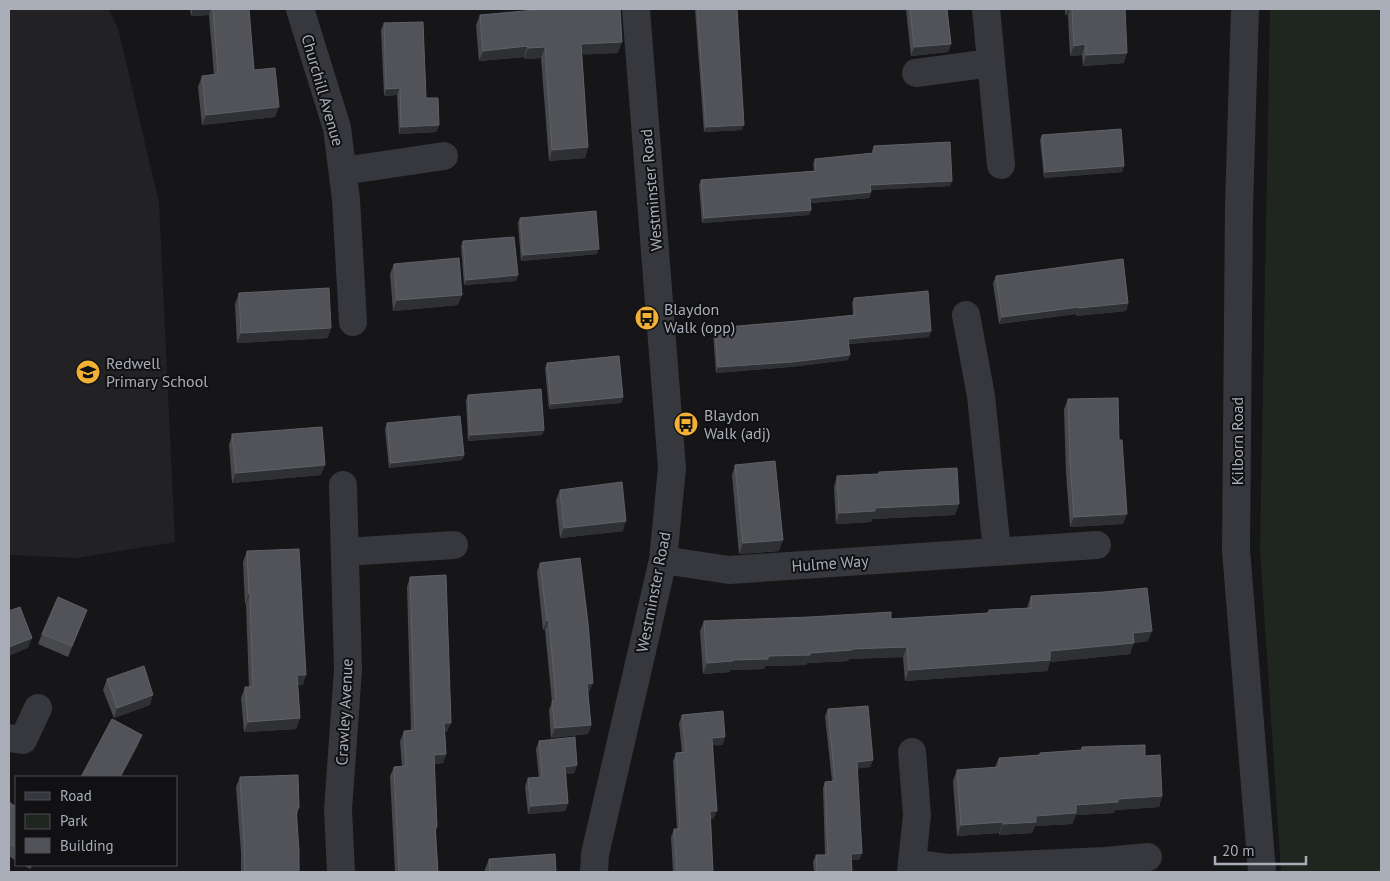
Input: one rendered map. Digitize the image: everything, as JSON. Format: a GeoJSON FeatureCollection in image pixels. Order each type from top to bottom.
{"type":"FeatureCollection","features":[{"type":"Feature","properties":{"kind":"street","name":"Churchill Avenue"},"geometry":{"type":"LineString","coordinates":[[300,9],[337,128],[343,171],[353,322]]}},
{"type":"Feature","properties":{"kind":"street","name":"Westminster Road"},"geometry":{"type":"LineString","coordinates":[[594,872],[595,854],[663,560],[672,468],[636,9]]}},
{"type":"Feature","properties":{"kind":"street"},"geometry":{"type":"LineString","coordinates":[[986,9],[1001,165]]}},
{"type":"Feature","properties":{"kind":"street","name":"Kilborn Road"},"geometry":{"type":"LineString","coordinates":[[1245,9],[1239,206],[1236,550],[1262,872]]}},
{"type":"Feature","properties":{"kind":"street"},"geometry":{"type":"LineString","coordinates":[[916,73],[991,63]]}},
{"type":"Feature","properties":{"kind":"street"},"geometry":{"type":"LineString","coordinates":[[343,171],[444,156]]}},
{"type":"Feature","properties":{"kind":"street"},"geometry":{"type":"LineString","coordinates":[[966,315],[981,396],[997,551]]}},
{"type":"Feature","properties":{"kind":"street","name":"Crawley Avenue"},"geometry":{"type":"LineString","coordinates":[[340,872],[338,810],[348,670],[343,485]]}},
{"type":"Feature","properties":{"kind":"street"},"geometry":{"type":"LineString","coordinates":[[346,552],[454,545]]}},
{"type":"Feature","properties":{"kind":"street","name":"Hulme Way"},"geometry":{"type":"LineString","coordinates":[[663,560],[729,570],[1097,545]]}},
{"type":"Feature","properties":{"kind":"street"},"geometry":{"type":"LineString","coordinates":[[9,738],[23,740],[38,708]]}},
{"type":"Feature","properties":{"kind":"street"},"geometry":{"type":"LineString","coordinates":[[912,752],[917,815],[911,868],[1106,866],[1148,857]]}},
{"type":"Feature","properties":{"kind":"shaded area","name":"Redwell Primary School"},"geometry":{"type":"Polygon","coordinates":[[[9,9],[108,9],[118,28],[159,203],[175,542],[77,558],[9,555],[9,9]]]}},
{"type":"Feature","properties":{"kind":"green space"},"geometry":{"type":"Polygon","coordinates":[[[1270,9],[1381,9],[1381,872],[1281,872],[1260,549],[1270,9]]]}},
{"type":"Feature","properties":{"kind":"building"},"geometry":{"type":"Polygon","coordinates":[[[213,9],[249,9],[254,70],[275,68],[279,107],[206,115],[202,76],[218,74],[213,9]]]}},
{"type":"Feature","properties":{"kind":"building"},"geometry":{"type":"Polygon","coordinates":[[[547,9],[620,9],[622,42],[581,44],[588,147],[552,150],[545,47],[528,48],[527,46],[483,51],[480,15],[547,9]]]}},
{"type":"Feature","properties":{"kind":"building"},"geometry":{"type":"Polygon","coordinates":[[[697,9],[737,9],[744,125],[706,127],[697,9]]]}},
{"type":"Feature","properties":{"kind":"building"},"geometry":{"type":"Polygon","coordinates":[[[910,9],[947,9],[951,44],[914,47],[910,9]]]}},
{"type":"Feature","properties":{"kind":"building"},"geometry":{"type":"Polygon","coordinates":[[[1072,9],[1125,9],[1127,53],[1086,55],[1085,44],[1074,46],[1072,9]]]}},
{"type":"Feature","properties":{"kind":"building"},"geometry":{"type":"Polygon","coordinates":[[[423,22],[426,98],[438,98],[439,125],[401,127],[400,88],[386,89],[384,23],[423,22]]]}},
{"type":"Feature","properties":{"kind":"building"},"geometry":{"type":"Polygon","coordinates":[[[1121,129],[1124,166],[1045,172],[1042,135],[1121,129]]]}},
{"type":"Feature","properties":{"kind":"building"},"geometry":{"type":"Polygon","coordinates":[[[950,142],[952,181],[870,185],[871,192],[810,198],[811,210],[704,218],[701,180],[816,171],[815,159],[874,153],[874,146],[950,142]]]}},
{"type":"Feature","properties":{"kind":"building"},"geometry":{"type":"Polygon","coordinates":[[[596,211],[599,249],[523,255],[520,218],[596,211]]]}},
{"type":"Feature","properties":{"kind":"building"},"geometry":{"type":"Polygon","coordinates":[[[514,237],[518,275],[466,280],[463,241],[514,237]]]}},
{"type":"Feature","properties":{"kind":"building"},"geometry":{"type":"Polygon","coordinates":[[[459,258],[462,295],[397,300],[394,264],[459,258]]]}},
{"type":"Feature","properties":{"kind":"building"},"geometry":{"type":"Polygon","coordinates":[[[1123,259],[1128,303],[1002,317],[996,276],[1123,259]]]}},
{"type":"Feature","properties":{"kind":"building"},"geometry":{"type":"Polygon","coordinates":[[[329,288],[331,328],[241,333],[239,293],[329,288]]]}},
{"type":"Feature","properties":{"kind":"building"},"geometry":{"type":"Polygon","coordinates":[[[928,291],[931,331],[848,339],[850,355],[792,362],[718,367],[715,328],[855,315],[854,298],[928,291]]]}},
{"type":"Feature","properties":{"kind":"building"},"geometry":{"type":"Polygon","coordinates":[[[619,356],[623,397],[551,404],[547,363],[619,356]]]}},
{"type":"Feature","properties":{"kind":"building"},"geometry":{"type":"Polygon","coordinates":[[[541,389],[544,430],[470,435],[468,395],[541,389]]]}},
{"type":"Feature","properties":{"kind":"building"},"geometry":{"type":"Polygon","coordinates":[[[1118,398],[1119,440],[1122,440],[1127,514],[1074,517],[1068,399],[1118,398]]]}},
{"type":"Feature","properties":{"kind":"building"},"geometry":{"type":"Polygon","coordinates":[[[460,416],[464,455],[391,463],[387,423],[460,416]]]}},
{"type":"Feature","properties":{"kind":"building"},"geometry":{"type":"Polygon","coordinates":[[[322,427],[325,465],[236,473],[232,434],[322,427]]]}},
{"type":"Feature","properties":{"kind":"building"},"geometry":{"type":"Polygon","coordinates":[[[775,461],[783,540],[743,543],[735,465],[775,461]]]}},
{"type":"Feature","properties":{"kind":"building"},"geometry":{"type":"Polygon","coordinates":[[[957,468],[959,504],[875,508],[875,511],[839,513],[837,476],[957,468]]]}},
{"type":"Feature","properties":{"kind":"building"},"geometry":{"type":"Polygon","coordinates":[[[622,482],[626,521],[564,528],[560,490],[622,482]]]}},
{"type":"Feature","properties":{"kind":"building"},"geometry":{"type":"Polygon","coordinates":[[[299,549],[306,675],[297,675],[300,718],[248,722],[245,687],[253,687],[247,551],[299,549]]]}},
{"type":"Feature","properties":{"kind":"building"},"geometry":{"type":"Polygon","coordinates":[[[580,558],[593,683],[587,684],[591,725],[555,728],[552,701],[556,700],[549,620],[547,621],[540,563],[580,558]]]}},
{"type":"Feature","properties":{"kind":"building"},"geometry":{"type":"Polygon","coordinates":[[[446,575],[451,723],[444,723],[446,754],[434,755],[438,872],[399,872],[394,767],[406,766],[404,731],[415,730],[410,577],[446,575]]]}},
{"type":"Feature","properties":{"kind":"building"},"geometry":{"type":"Polygon","coordinates":[[[1147,588],[1152,631],[1133,633],[1134,643],[1050,651],[1050,660],[909,670],[907,647],[852,649],[810,653],[810,655],[768,656],[768,659],[707,663],[704,621],[891,612],[891,619],[989,613],[989,610],[1031,608],[1031,596],[1147,588]]]}},
{"type":"Feature","properties":{"kind":"building"},"geometry":{"type":"Polygon","coordinates":[[[58,597],[87,610],[72,646],[42,634],[58,597]]]}},
{"type":"Feature","properties":{"kind":"building"},"geometry":{"type":"Polygon","coordinates":[[[20,607],[32,638],[9,647],[9,611],[20,607]]]}},
{"type":"Feature","properties":{"kind":"building"},"geometry":{"type":"Polygon","coordinates":[[[144,666],[153,695],[117,708],[107,679],[144,666]]]}},
{"type":"Feature","properties":{"kind":"building"},"geometry":{"type":"Polygon","coordinates":[[[868,706],[873,760],[857,762],[862,853],[851,854],[852,872],[817,872],[816,855],[828,855],[825,782],[835,781],[828,709],[868,706]]]}},
{"type":"Feature","properties":{"kind":"building"},"geometry":{"type":"Polygon","coordinates":[[[723,711],[725,737],[712,738],[717,811],[710,811],[713,872],[677,872],[674,829],[680,829],[676,753],[686,752],[682,715],[723,711]]]}},
{"type":"Feature","properties":{"kind":"building"},"geometry":{"type":"Polygon","coordinates":[[[112,719],[142,735],[121,776],[82,776],[112,719]]]}},
{"type":"Feature","properties":{"kind":"building"},"geometry":{"type":"Polygon","coordinates":[[[575,737],[577,765],[565,767],[568,803],[531,806],[528,778],[542,777],[539,741],[575,737]]]}},
{"type":"Feature","properties":{"kind":"building"},"geometry":{"type":"Polygon","coordinates":[[[1145,745],[1145,756],[1160,755],[1162,796],[1118,799],[1118,802],[1076,805],[1076,813],[1036,816],[1036,822],[961,825],[957,770],[999,767],[999,758],[1082,750],[1082,747],[1145,745]]]}},
{"type":"Feature","properties":{"kind":"building"},"geometry":{"type":"Polygon","coordinates":[[[298,775],[299,808],[296,808],[299,872],[245,872],[240,777],[298,775]]]}},
{"type":"Feature","properties":{"kind":"building"},"geometry":{"type":"Polygon","coordinates":[[[9,802],[15,806],[15,847],[9,843],[9,802]]]}},
{"type":"Feature","properties":{"kind":"building"},"geometry":{"type":"Polygon","coordinates":[[[555,854],[556,872],[490,872],[489,859],[555,854]]]}},
{"type":"Feature","properties":{"kind":"place","name":"Blaydon Walk (opp)"},"geometry":{"type":"Point","coordinates":[647,318]}},
{"type":"Feature","properties":{"kind":"place","name":"Redwell Primary School"},"geometry":{"type":"Point","coordinates":[88,372]}},
{"type":"Feature","properties":{"kind":"place","name":"Blaydon Walk (adj)"},"geometry":{"type":"Point","coordinates":[686,424]}}]}
